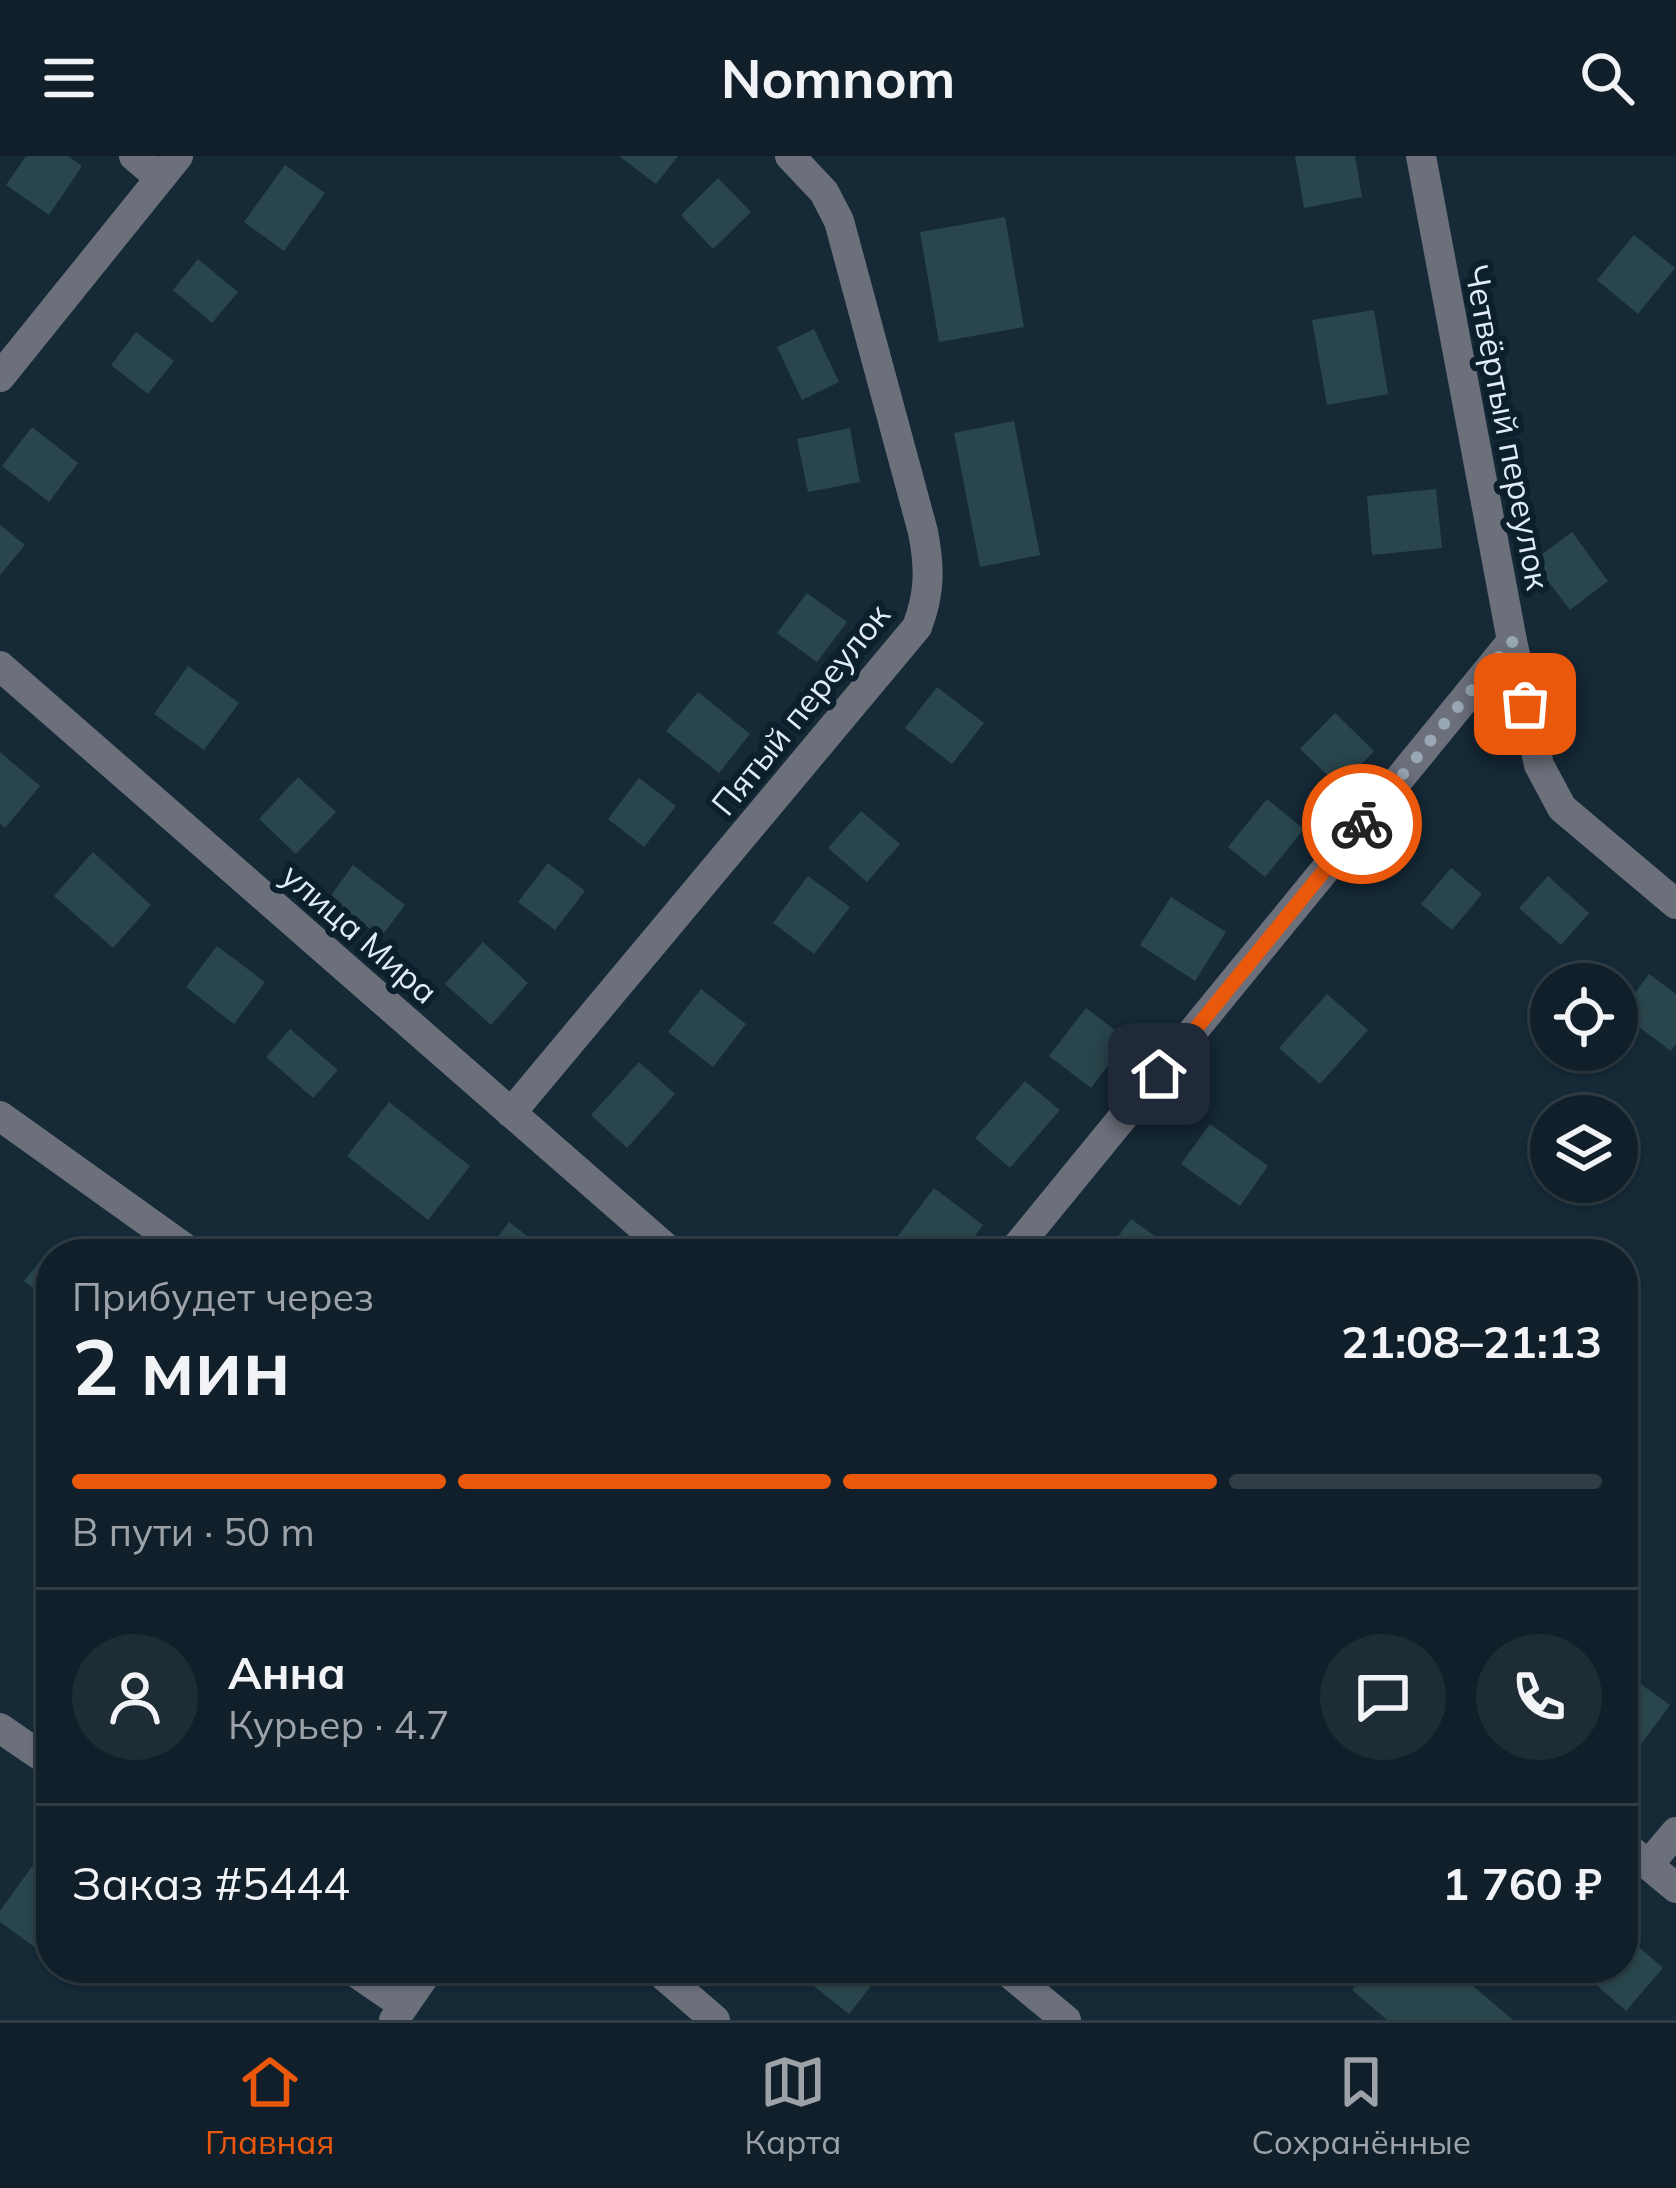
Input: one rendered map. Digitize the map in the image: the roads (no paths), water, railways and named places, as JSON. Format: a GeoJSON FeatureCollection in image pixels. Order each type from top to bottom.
{"type":"FeatureCollection","features":[{"type":"Feature","properties":{"kind":"street"},"geometry":{"type":"LineString","coordinates":[[0,377],[169,167],[134,156]]}},
{"type":"Feature","properties":{"kind":"street","name":"Пятый переулок"},"geometry":{"type":"LineString","coordinates":[[512,1113],[917,627],[927,600],[930,571],[923,532],[844,237],[824,192],[790,156]]}},
{"type":"Feature","properties":{"kind":"street","name":"Четвёртый переулок"},"geometry":{"type":"LineString","coordinates":[[1023,1239],[1512,641],[1421,156]]}},
{"type":"Feature","properties":{"kind":"street"},"geometry":{"type":"LineString","coordinates":[[1512,641],[1532,736],[1550,790],[1578,823],[1676,904]]}},
{"type":"Feature","properties":{"kind":"street","name":"улица Мира"},"geometry":{"type":"LineString","coordinates":[[0,666],[656,1239]]}},
{"type":"Feature","properties":{"kind":"street"},"geometry":{"type":"LineString","coordinates":[[0,1116],[172,1239]]}},
{"type":"Feature","properties":{"kind":"street"},"geometry":{"type":"LineString","coordinates":[[0,1728],[36,1753]]}},
{"type":"Feature","properties":{"kind":"street"},"geometry":{"type":"LineString","coordinates":[[1648,1865],[1676,1832]]}},
{"type":"Feature","properties":{"kind":"street"},"geometry":{"type":"LineString","coordinates":[[1638,1857],[1676,1888]]}},
{"type":"Feature","properties":{"kind":"street"},"geometry":{"type":"LineString","coordinates":[[366,1983],[399,2013],[420,1983]]}},
{"type":"Feature","properties":{"kind":"street"},"geometry":{"type":"LineString","coordinates":[[672,1983],[715,2020]]}},
{"type":"Feature","properties":{"kind":"street"},"geometry":{"type":"LineString","coordinates":[[1021,1983],[1066,2020]]}}]}
